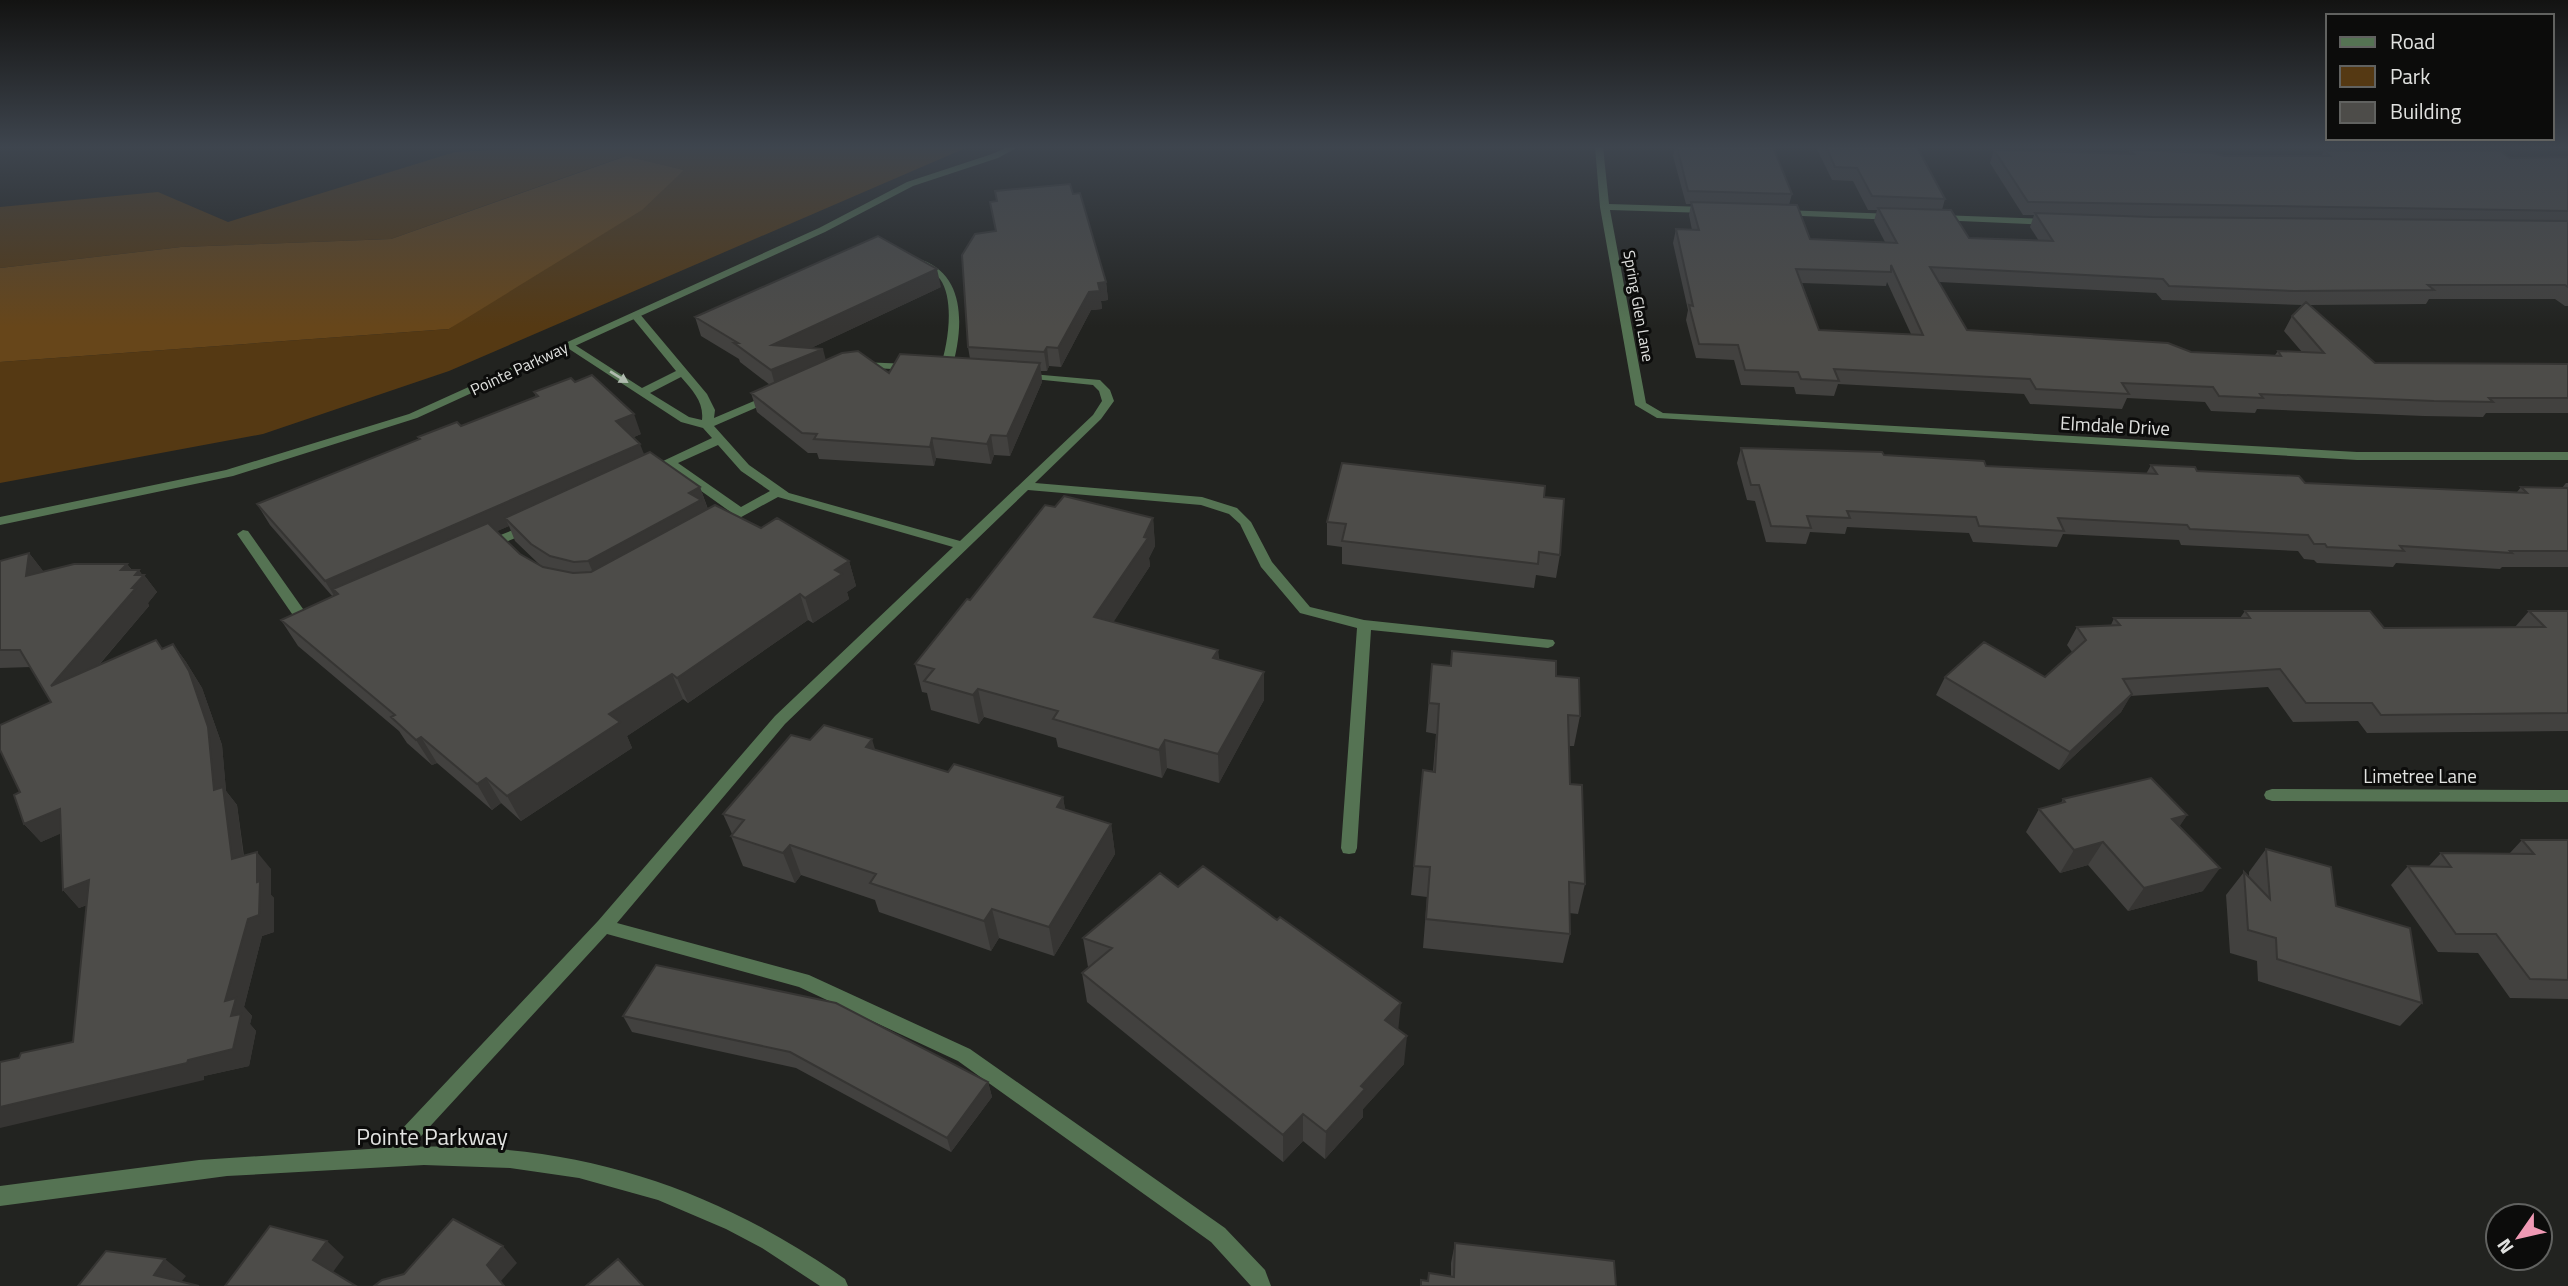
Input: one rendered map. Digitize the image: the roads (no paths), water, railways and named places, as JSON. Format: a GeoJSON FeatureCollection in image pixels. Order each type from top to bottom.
{"type":"FeatureCollection","features":[{"type":"Feature","properties":{"kind":"street","name":"Pointe Parkway"},"geometry":{"type":"LineString","coordinates":[[0,521],[229,473],[413,416],[822,230],[866,207]]}},
{"type":"Feature","properties":{"kind":"street"},"geometry":{"type":"LineString","coordinates":[[1605,207],[1716,211]]}},
{"type":"Feature","properties":{"kind":"street","name":"Spring Glen Lane"},"geometry":{"type":"LineString","coordinates":[[1605,207],[1641,405],[1661,416]]}},
{"type":"Feature","properties":{"kind":"street"},"geometry":{"type":"LineString","coordinates":[[1772,212],[1910,217]]}},
{"type":"Feature","properties":{"kind":"street"},"geometry":{"type":"LineString","coordinates":[[1924,218],[2063,222]]}},
{"type":"Feature","properties":{"kind":"street"},"geometry":{"type":"LineString","coordinates":[[844,367],[868,364],[940,368],[952,353],[949,285],[942,274],[912,258]]}},
{"type":"Feature","properties":{"kind":"street"},"geometry":{"type":"LineString","coordinates":[[635,315],[703,396],[709,410],[707,425],[718,440],[745,468],[778,492],[963,546]]}},
{"type":"Feature","properties":{"kind":"street"},"geometry":{"type":"LineString","coordinates":[[568,345],[685,420],[707,425],[779,393]]}},
{"type":"Feature","properties":{"kind":"street"},"geometry":{"type":"LineString","coordinates":[[642,392],[683,372]]}},
{"type":"Feature","properties":{"kind":"street"},"geometry":{"type":"LineString","coordinates":[[389,1157],[604,926],[780,720],[1097,417],[1108,401],[1104,390],[1096,382],[1012,374]]}},
{"type":"Feature","properties":{"kind":"street","name":"Elmdale Drive"},"geometry":{"type":"LineString","coordinates":[[1661,416],[2357,456],[2568,456]]}},
{"type":"Feature","properties":{"kind":"street"},"geometry":{"type":"LineString","coordinates":[[634,479],[718,440]]}},
{"type":"Feature","properties":{"kind":"street"},"geometry":{"type":"LineString","coordinates":[[670,463],[741,513]]}},
{"type":"Feature","properties":{"kind":"street"},"geometry":{"type":"LineString","coordinates":[[1023,486],[1202,501],[1233,511],[1245,522],[1266,564],[1305,610],[1364,625],[1548,643]]}},
{"type":"Feature","properties":{"kind":"street"},"geometry":{"type":"LineString","coordinates":[[706,532],[778,492]]}},
{"type":"Feature","properties":{"kind":"street"},"geometry":{"type":"LineString","coordinates":[[502,544],[539,523]]}},
{"type":"Feature","properties":{"kind":"street"},"geometry":{"type":"LineString","coordinates":[[243,534],[304,621],[323,620]]}},
{"type":"Feature","properties":{"kind":"street"},"geometry":{"type":"LineString","coordinates":[[1349,848],[1364,625]]}},
{"type":"Feature","properties":{"kind":"street","name":"Limetree Lane"},"geometry":{"type":"LineString","coordinates":[[2272,796],[2568,796]]}},
{"type":"Feature","properties":{"kind":"street"},"geometry":{"type":"LineString","coordinates":[[604,926],[803,980],[964,1055],[1218,1235],[1258,1277],[1261,1286]]}},
{"type":"Feature","properties":{"kind":"street","name":"Pointe Parkway"},"geometry":{"type":"LineString","coordinates":[[0,1196],[201,1168],[389,1157],[465,1156],[537,1162],[643,1185],[736,1222],[798,1256],[838,1286]]}}]}
